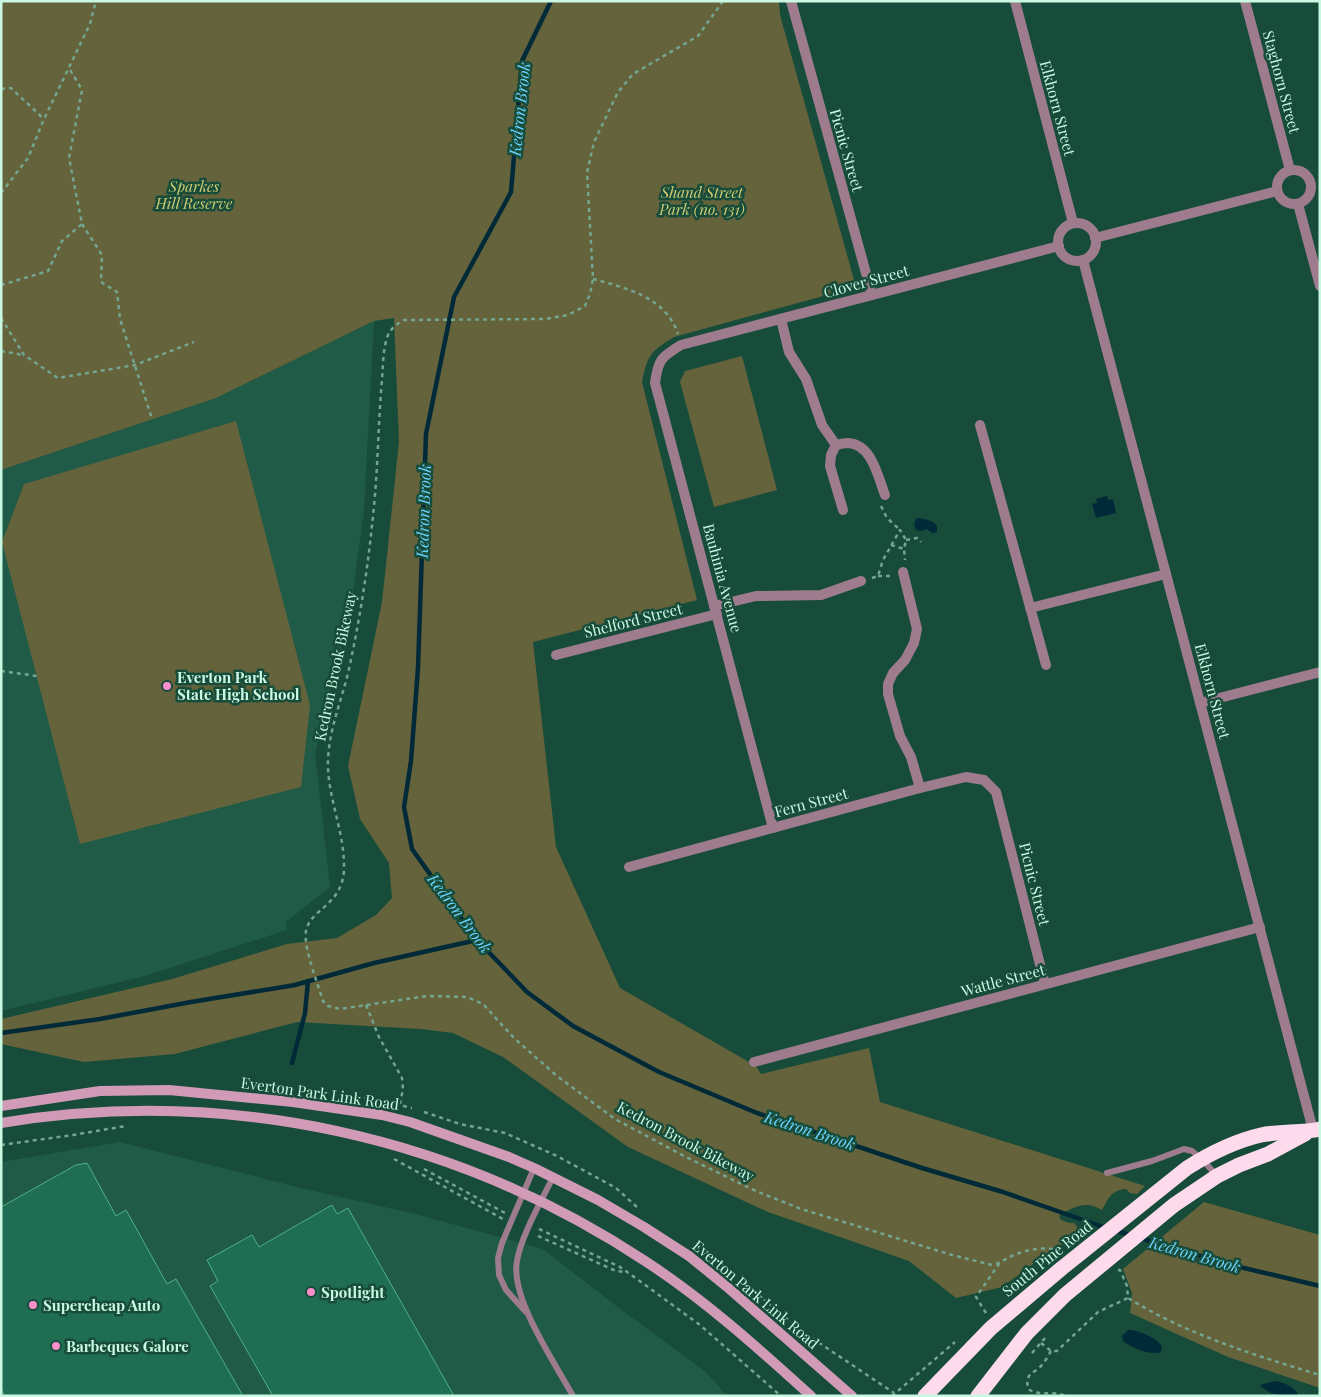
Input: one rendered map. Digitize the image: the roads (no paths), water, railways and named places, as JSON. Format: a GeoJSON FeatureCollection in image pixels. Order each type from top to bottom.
{"type":"FeatureCollection","features":[{"type":"Feature","properties":{"kind":"highway","name":"South Pine Road"},"geometry":{"type":"LineString","coordinates":[[925,1396],[991,1328],[1152,1195],[1202,1158],[1262,1135],[1317,1129]]}},
{"type":"Feature","properties":{"kind":"highway"},"geometry":{"type":"LineString","coordinates":[[978,1396],[1027,1333],[1065,1295],[1174,1205],[1217,1176],[1268,1154],[1317,1129]]}},
{"type":"Feature","properties":{"kind":"main road","name":"Everton Park Link Road"},"geometry":{"type":"LineString","coordinates":[[1,1106],[83,1093],[118,1090],[169,1090],[257,1097],[382,1115],[410,1122],[509,1157],[553,1177],[598,1200],[689,1256],[852,1396]]}},
{"type":"Feature","properties":{"kind":"main road"},"geometry":{"type":"LineString","coordinates":[[1,1124],[75,1114],[159,1110],[244,1116],[293,1122],[386,1143],[441,1160],[524,1193],[613,1240],[689,1291],[811,1396]]}},
{"type":"Feature","properties":{"kind":"street","name":"Picnic Street"},"geometry":{"type":"LineString","coordinates":[[792,1],[872,295]]}},
{"type":"Feature","properties":{"kind":"street","name":"Elkhorn Street"},"geometry":{"type":"LineString","coordinates":[[1015,1],[1074,223]]}},
{"type":"Feature","properties":{"kind":"street","name":"Staghorn Street"},"geometry":{"type":"LineString","coordinates":[[1245,1],[1290,170]]}},
{"type":"Feature","properties":{"kind":"street"},"geometry":{"type":"LineString","coordinates":[[1290,170],[1300,171],[1315,181],[1310,193],[1303,202],[1298,204],[1287,203],[1279,196],[1277,191],[1281,176],[1290,170]]}},
{"type":"Feature","properties":{"kind":"street"},"geometry":{"type":"LineString","coordinates":[[1095,238],[1277,191]]}},
{"type":"Feature","properties":{"kind":"street"},"geometry":{"type":"LineString","coordinates":[[1298,204],[1320,286]]}},
{"type":"Feature","properties":{"kind":"street"},"geometry":{"type":"LineString","coordinates":[[1074,223],[1085,224],[1093,232],[1095,238],[1095,249],[1083,260],[1068,258],[1063,255],[1058,246],[1063,229],[1074,223]]}},
{"type":"Feature","properties":{"kind":"street","name":"Clover Street"},"geometry":{"type":"LineString","coordinates":[[681,345],[1058,246]]}},
{"type":"Feature","properties":{"kind":"street","name":"Elkhorn Street"},"geometry":{"type":"LineString","coordinates":[[1083,260],[1260,927],[1317,1129]]}},
{"type":"Feature","properties":{"kind":"street"},"geometry":{"type":"LineString","coordinates":[[781,319],[789,352],[806,379],[822,425],[836,445]]}},
{"type":"Feature","properties":{"kind":"street","name":"Bauhinia Avenue"},"geometry":{"type":"LineString","coordinates":[[681,345],[665,355],[657,367],[655,383],[773,828]]}},
{"type":"Feature","properties":{"kind":"street"},"geometry":{"type":"LineString","coordinates":[[980,425],[1046,665]]}},
{"type":"Feature","properties":{"kind":"street"},"geometry":{"type":"LineString","coordinates":[[836,445],[848,443],[861,447],[874,464],[884,495]]}},
{"type":"Feature","properties":{"kind":"street"},"geometry":{"type":"LineString","coordinates":[[836,445],[831,455],[830,466],[843,510]]}},
{"type":"Feature","properties":{"kind":"street"},"geometry":{"type":"LineString","coordinates":[[903,572],[918,629],[914,643],[905,660],[893,673],[888,684],[888,694],[900,736],[911,757],[920,788]]}},
{"type":"Feature","properties":{"kind":"street"},"geometry":{"type":"LineString","coordinates":[[1030,608],[1166,574]]}},
{"type":"Feature","properties":{"kind":"street","name":"Shelford Street"},"geometry":{"type":"LineString","coordinates":[[556,655],[716,610],[756,596],[821,594],[861,581]]}},
{"type":"Feature","properties":{"kind":"street"},"geometry":{"type":"LineString","coordinates":[[1200,703],[1320,672]]}},
{"type":"Feature","properties":{"kind":"street","name":"Fern Street"},"geometry":{"type":"LineString","coordinates":[[629,867],[920,788],[966,778],[984,780],[996,792]]}},
{"type":"Feature","properties":{"kind":"street","name":"Picnic Street"},"geometry":{"type":"LineString","coordinates":[[996,792],[1045,984]]}},
{"type":"Feature","properties":{"kind":"street","name":"Wattle Street"},"geometry":{"type":"LineString","coordinates":[[754,1062],[1260,927]]}},
{"type":"Feature","properties":{"kind":"lane"},"geometry":{"type":"LineString","coordinates":[[1107,1173],[1152,1162],[1181,1149],[1192,1151],[1202,1158],[1217,1176]]}},
{"type":"Feature","properties":{"kind":"lane"},"geometry":{"type":"LineString","coordinates":[[527,1313],[506,1290],[499,1275],[498,1267],[499,1251],[534,1168]]}},
{"type":"Feature","properties":{"kind":"lane"},"geometry":{"type":"LineString","coordinates":[[553,1177],[530,1225],[517,1259],[516,1278],[527,1313],[573,1396]]}},
{"type":"Feature","properties":{"kind":"water"},"geometry":{"type":"Polygon","coordinates":[[[1107,496],[1108,500],[1113,499],[1116,513],[1096,518],[1092,504],[1097,503],[1096,499],[1107,496]]]}},
{"type":"Feature","properties":{"kind":"water"},"geometry":{"type":"Polygon","coordinates":[[[918,518],[933,522],[937,526],[937,532],[932,533],[927,529],[916,530],[914,525],[918,518]]]}},
{"type":"Feature","properties":{"kind":"water"},"geometry":{"type":"Polygon","coordinates":[[[1128,1330],[1137,1331],[1152,1338],[1162,1347],[1161,1352],[1147,1352],[1127,1344],[1123,1341],[1122,1336],[1128,1330]]]}},
{"type":"Feature","properties":{"kind":"water"},"geometry":{"type":"Polygon","coordinates":[[[1275,1381],[1289,1385],[1299,1396],[1273,1394],[1260,1385],[1275,1381]]]}},
{"type":"Feature","properties":{"kind":"waterway","name":"Kedron Brook"},"geometry":{"type":"LineString","coordinates":[[551,1],[522,61],[511,192],[454,297],[426,434],[418,668],[411,761],[404,807],[412,849],[477,940],[527,992],[573,1026],[659,1072],[757,1113],[922,1168],[1003,1192],[1106,1228]]}},
{"type":"Feature","properties":{"kind":"waterway"},"geometry":{"type":"LineString","coordinates":[[1,1033],[100,1019],[295,985],[374,963],[477,940]]}},
{"type":"Feature","properties":{"kind":"waterway"},"geometry":{"type":"LineString","coordinates":[[292,1063],[305,1013],[308,981]]}},
{"type":"Feature","properties":{"kind":"waterway","name":"Kedron Brook"},"geometry":{"type":"LineString","coordinates":[[1114,1230],[1133,1236]]}},
{"type":"Feature","properties":{"kind":"waterway","name":"Kedron Brook"},"geometry":{"type":"LineString","coordinates":[[1140,1238],[1227,1264],[1320,1286]]}},
{"type":"Feature","properties":{"kind":"place","name":"Everton Park State High School"},"geometry":{"type":"Point","coordinates":[167,686]}},
{"type":"Feature","properties":{"kind":"place","name":"Spotlight"},"geometry":{"type":"Point","coordinates":[311,1292]}},
{"type":"Feature","properties":{"kind":"place","name":"Supercheap Auto"},"geometry":{"type":"Point","coordinates":[33,1305]}},
{"type":"Feature","properties":{"kind":"place","name":"Barbeques Galore"},"geometry":{"type":"Point","coordinates":[56,1346]}},
{"type":"Feature","properties":{"kind":"park label","name":"Sparkes Hill Reserve"},"geometry":{"type":"Point","coordinates":[194,194]}},
{"type":"Feature","properties":{"kind":"park label","name":"Shand Street Park (no. 131)"},"geometry":{"type":"Point","coordinates":[702,200]}}]}
